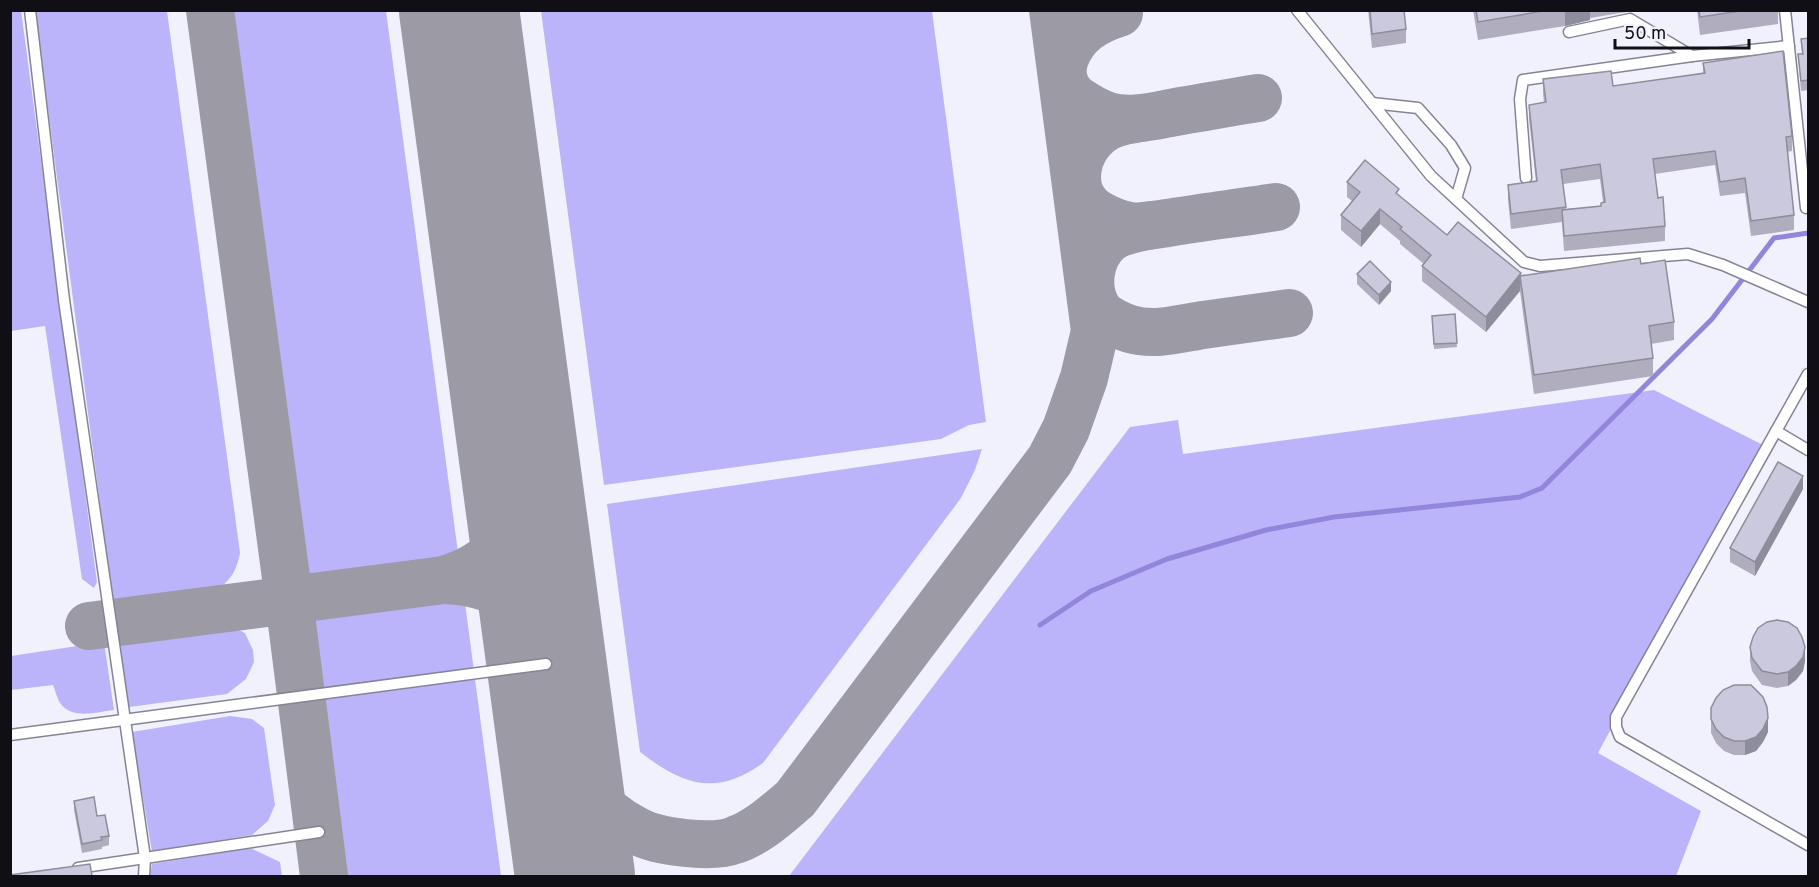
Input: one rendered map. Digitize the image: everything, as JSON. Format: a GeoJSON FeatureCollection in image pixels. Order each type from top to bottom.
{"type":"FeatureCollection","features":[{"type":"Feature","properties":{"kind":"lane"},"geometry":{"type":"LineString","coordinates":[[30,10],[66,311],[145,858],[144,876]]}},
{"type":"Feature","properties":{"kind":"lane"},"geometry":{"type":"LineString","coordinates":[[1297,10],[1431,176],[1524,262],[1540,266],[1688,254],[1761,280],[1809,302]]}},
{"type":"Feature","properties":{"kind":"lane"},"geometry":{"type":"LineString","coordinates":[[1785,10],[1806,208]]}},
{"type":"Feature","properties":{"kind":"lane"},"geometry":{"type":"LineString","coordinates":[[1569,32],[1630,19],[1692,56]]}},
{"type":"Feature","properties":{"kind":"lane"},"geometry":{"type":"LineString","coordinates":[[1526,178],[1520,99],[1523,80],[1692,56],[1789,46]]}},
{"type":"Feature","properties":{"kind":"lane"},"geometry":{"type":"LineString","coordinates":[[1372,103],[1418,108],[1451,145],[1465,168],[1456,199]]}},
{"type":"Feature","properties":{"kind":"lane"},"geometry":{"type":"LineString","coordinates":[[1809,374],[1616,717],[1616,728],[1620,737],[1809,845]]}},
{"type":"Feature","properties":{"kind":"lane"},"geometry":{"type":"LineString","coordinates":[[1776,431],[1809,450]]}},
{"type":"Feature","properties":{"kind":"lane"},"geometry":{"type":"LineString","coordinates":[[10,735],[546,664]]}},
{"type":"Feature","properties":{"kind":"lane"},"geometry":{"type":"LineString","coordinates":[[62,870],[319,832]]}},
{"type":"Feature","properties":{"kind":"shaded area"},"geometry":{"type":"Polygon","coordinates":[[[21,10],[97,582],[94,588],[82,579],[45,326],[11,331],[10,11],[21,10]]]}},
{"type":"Feature","properties":{"kind":"shaded area"},"geometry":{"type":"Polygon","coordinates":[[[35,11],[167,11],[240,553],[234,572],[221,587],[113,602],[35,11]]]}},
{"type":"Feature","properties":{"kind":"shaded area"},"geometry":{"type":"Polygon","coordinates":[[[210,11],[386,11],[461,575],[446,579],[462,580],[501,876],[324,876],[210,11]]]}},
{"type":"Feature","properties":{"kind":"shaded area"},"geometry":{"type":"Polygon","coordinates":[[[541,11],[932,11],[986,422],[969,425],[941,439],[604,485],[541,11]]]}},
{"type":"Feature","properties":{"kind":"shaded area"},"geometry":{"type":"Polygon","coordinates":[[[1654,390],[1763,445],[1598,753],[1701,811],[1676,876],[789,876],[1130,427],[1178,420],[1183,454],[1654,390]]]}},
{"type":"Feature","properties":{"kind":"shaded area"},"geometry":{"type":"Polygon","coordinates":[[[982,449],[975,470],[961,498],[763,763],[746,774],[730,780],[700,783],[671,772],[640,752],[607,504],[982,449]]]}},
{"type":"Feature","properties":{"kind":"shaded area"},"geometry":{"type":"Polygon","coordinates":[[[234,628],[245,633],[253,650],[254,662],[246,679],[227,694],[129,707],[119,646],[234,628]]]}},
{"type":"Feature","properties":{"kind":"shaded area"},"geometry":{"type":"Polygon","coordinates":[[[104,642],[114,710],[85,714],[71,712],[60,703],[53,685],[11,690],[11,656],[104,642]]]}},
{"type":"Feature","properties":{"kind":"shaded area"},"geometry":{"type":"Polygon","coordinates":[[[230,716],[252,719],[264,728],[275,805],[268,821],[252,835],[152,852],[132,732],[230,716]]]}},
{"type":"Feature","properties":{"kind":"shaded area"},"geometry":{"type":"Polygon","coordinates":[[[250,848],[280,862],[282,876],[150,876],[152,864],[250,848]]]}},
{"type":"Feature","properties":{"kind":"building"},"geometry":{"type":"Polygon","coordinates":[[[1370,10],[1404,10],[1406,29],[1372,34],[1370,10]]]}},
{"type":"Feature","properties":{"kind":"building"},"geometry":{"type":"Polygon","coordinates":[[[1476,10],[1549,10],[1478,22],[1476,10]]]}},
{"type":"Feature","properties":{"kind":"building"},"geometry":{"type":"Polygon","coordinates":[[[1699,10],[1747,10],[1700,17],[1699,10]]]}},
{"type":"Feature","properties":{"kind":"building"},"geometry":{"type":"Polygon","coordinates":[[[1809,38],[1809,80],[1801,81],[1798,54],[1803,54],[1801,39],[1809,38]]]}},
{"type":"Feature","properties":{"kind":"building"},"geometry":{"type":"Polygon","coordinates":[[[1783,51],[1792,136],[1786,137],[1794,215],[1751,221],[1745,178],[1720,182],[1715,151],[1653,159],[1658,198],[1663,197],[1665,226],[1564,236],[1562,210],[1601,206],[1601,203],[1605,202],[1600,164],[1561,170],[1566,207],[1511,214],[1508,185],[1537,181],[1529,105],[1546,102],[1543,79],[1611,71],[1613,86],[1705,73],[1703,63],[1783,51]]]}},
{"type":"Feature","properties":{"kind":"building"},"geometry":{"type":"Polygon","coordinates":[[[1365,160],[1399,189],[1396,193],[1447,235],[1458,222],[1521,273],[1486,317],[1422,266],[1431,255],[1380,209],[1361,231],[1341,215],[1360,192],[1347,182],[1365,160]]]}},
{"type":"Feature","properties":{"kind":"building"},"geometry":{"type":"Polygon","coordinates":[[[1640,258],[1641,264],[1665,260],[1674,322],[1649,326],[1653,358],[1534,375],[1520,276],[1640,258]]]}},
{"type":"Feature","properties":{"kind":"building"},"geometry":{"type":"Polygon","coordinates":[[[1370,261],[1391,282],[1379,295],[1357,274],[1370,261]]]}},
{"type":"Feature","properties":{"kind":"building"},"geometry":{"type":"Polygon","coordinates":[[[1455,314],[1457,343],[1434,344],[1432,316],[1455,314]]]}},
{"type":"Feature","properties":{"kind":"building"},"geometry":{"type":"Polygon","coordinates":[[[1778,462],[1803,476],[1755,562],[1730,548],[1778,462]]]}},
{"type":"Feature","properties":{"kind":"building"},"geometry":{"type":"Polygon","coordinates":[[[1777,620],[1788,622],[1797,628],[1805,647],[1803,657],[1796,666],[1788,672],[1777,674],[1762,671],[1752,658],[1750,647],[1758,628],[1767,622],[1777,620]]]}},
{"type":"Feature","properties":{"kind":"building"},"geometry":{"type":"Polygon","coordinates":[[[1734,685],[1751,685],[1763,697],[1767,707],[1768,718],[1763,729],[1756,737],[1745,741],[1734,741],[1724,737],[1716,729],[1711,719],[1711,708],[1716,698],[1723,690],[1734,685]]]}},
{"type":"Feature","properties":{"kind":"building"},"geometry":{"type":"Polygon","coordinates":[[[94,797],[97,816],[105,815],[109,836],[101,837],[102,840],[82,844],[74,801],[94,797]]]}},
{"type":"Feature","properties":{"kind":"building"},"geometry":{"type":"Polygon","coordinates":[[[90,864],[92,876],[10,876],[10,875],[90,864]]]}},
{"type":"Feature","properties":{"kind":"waterway"},"geometry":{"type":"LineString","coordinates":[[1040,625],[1091,591],[1167,559],[1266,530],[1334,517],[1520,497],[1542,488],[1712,319],[1774,238],[1808,233]]}},
{"type":"Feature","properties":{"kind":"taxiway"},"geometry":{"type":"LineString","coordinates":[[210,10],[324,876]]}},
{"type":"Feature","properties":{"kind":"taxiway"},"geometry":{"type":"LineString","coordinates":[[552,707],[579,778],[596,800],[622,822],[646,835],[685,843],[725,843],[743,837],[795,799],[1050,460],[1066,429],[1084,378],[1095,331],[1053,10]]}},
{"type":"Feature","properties":{"kind":"taxiway"},"geometry":{"type":"LineString","coordinates":[[1119,13],[1086,29],[1074,41],[1065,58],[1063,69],[1065,85],[1076,99],[1087,106],[1108,116],[1135,119],[1258,98]]}},
{"type":"Feature","properties":{"kind":"taxiway"},"geometry":{"type":"LineString","coordinates":[[1135,119],[1105,128],[1090,141],[1080,159],[1077,179],[1082,199],[1097,213],[1119,223],[1142,226],[1276,207]]}},
{"type":"Feature","properties":{"kind":"taxiway"},"geometry":{"type":"LineString","coordinates":[[1152,225],[1119,233],[1109,239],[1097,254],[1091,273],[1091,293],[1099,311],[1109,319],[1130,329],[1157,332],[1289,313]]}},
{"type":"Feature","properties":{"kind":"taxiway"},"geometry":{"type":"LineString","coordinates":[[524,496],[512,527],[496,550],[474,567],[444,580],[479,585],[507,598],[528,619],[544,651]]}},
{"type":"Feature","properties":{"kind":"taxiway"},"geometry":{"type":"LineString","coordinates":[[89,626],[444,580]]}},
{"type":"Feature","properties":{"kind":"runway"},"geometry":{"type":"LineString","coordinates":[[459,10],[575,876]]}}]}
